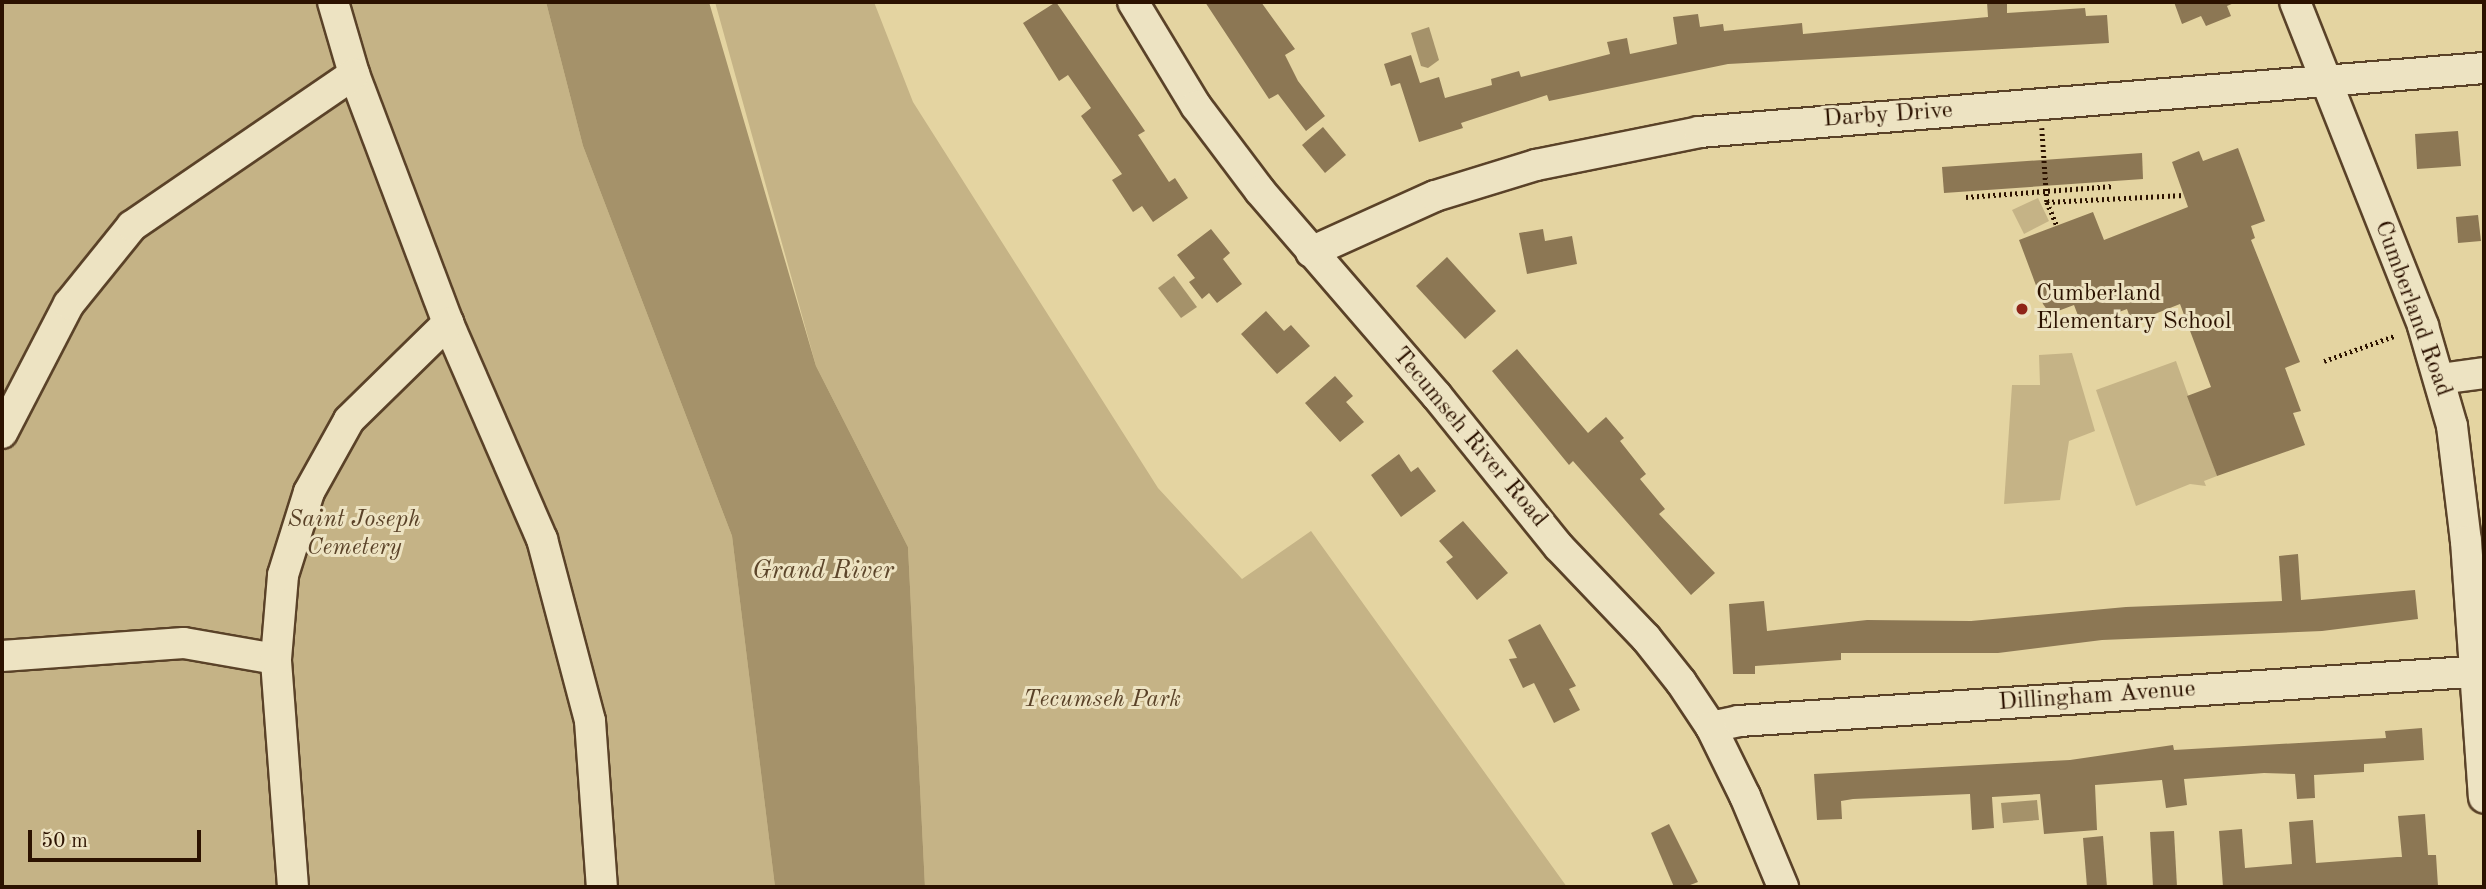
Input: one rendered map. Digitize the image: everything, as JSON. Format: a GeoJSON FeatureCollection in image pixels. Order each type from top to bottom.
{"type":"FeatureCollection","features":[{"type":"Feature","properties":{"kind":"street"},"geometry":{"type":"LineString","coordinates":[[333,2],[354,74],[448,323],[542,539],[590,721],[602,887]]}},
{"type":"Feature","properties":{"kind":"street","name":"Tecumseh River Road"},"geometry":{"type":"LineString","coordinates":[[1133,2],[1196,106],[1311,252],[1437,396],[1559,547],[1646,638],[1711,727],[1783,887]]}},
{"type":"Feature","properties":{"kind":"street","name":"Cumberland Road"},"geometry":{"type":"LineString","coordinates":[[2295,2],[2325,85],[2423,326],[2440,379],[2458,466],[2480,671],[2484,797]]}},
{"type":"Feature","properties":{"kind":"street","name":"Darby Drive"},"geometry":{"type":"LineString","coordinates":[[1311,252],[1435,197],[1536,165],[1619,146],[1780,123],[2040,107],[2325,85],[2484,68]]}},
{"type":"Feature","properties":{"kind":"street"},"geometry":{"type":"LineString","coordinates":[[2,433],[69,304],[132,226],[354,74]]}},
{"type":"Feature","properties":{"kind":"street"},"geometry":{"type":"LineString","coordinates":[[293,887],[276,659],[283,575],[309,492],[349,420],[448,323]]}},
{"type":"Feature","properties":{"kind":"street"},"geometry":{"type":"LineString","coordinates":[[2440,379],[2484,373]]}},
{"type":"Feature","properties":{"kind":"street"},"geometry":{"type":"LineString","coordinates":[[2,656],[184,643],[276,659]]}},
{"type":"Feature","properties":{"kind":"street","name":"Dillingham Avenue"},"geometry":{"type":"LineString","coordinates":[[1711,727],[1739,721],[2480,671]]}},
{"type":"Feature","properties":{"kind":"path"},"geometry":{"type":"LineString","coordinates":[[2040,107],[2047,202],[2057,225]]}},
{"type":"Feature","properties":{"kind":"path"},"geometry":{"type":"LineString","coordinates":[[1966,197],[2113,186]]}},
{"type":"Feature","properties":{"kind":"path"},"geometry":{"type":"LineString","coordinates":[[2047,202],[2184,194]]}},
{"type":"Feature","properties":{"kind":"path"},"geometry":{"type":"LineString","coordinates":[[2323,361],[2394,336]]}},
{"type":"Feature","properties":{"kind":"green space","name":"Saint Joseph Cemetery"},"geometry":{"type":"Polygon","coordinates":[[[2,2],[546,2],[583,146],[732,536],[775,887],[2,887],[2,2]]]}},
{"type":"Feature","properties":{"kind":"green space","name":"Tecumseh Park"},"geometry":{"type":"Polygon","coordinates":[[[715,2],[874,2],[913,102],[1158,488],[1242,579],[1311,531],[1567,887],[925,887],[908,547],[816,366],[715,2]]]}},
{"type":"Feature","properties":{"kind":"green space"},"geometry":{"type":"Polygon","coordinates":[[[2038,198],[2049,221],[2024,234],[2012,210],[2038,198]]]}},
{"type":"Feature","properties":{"kind":"green space"},"geometry":{"type":"Polygon","coordinates":[[[2072,353],[2095,431],[2069,441],[2060,500],[2004,504],[2012,385],[2040,385],[2039,355],[2072,353]]]}},
{"type":"Feature","properties":{"kind":"green space"},"geometry":{"type":"Polygon","coordinates":[[[2176,361],[2217,476],[2204,481],[2206,486],[2190,484],[2136,506],[2096,390],[2176,361]]]}},
{"type":"Feature","properties":{"kind":"water","name":"Grand River"},"geometry":{"type":"Polygon","coordinates":[[[546,2],[709,2],[816,366],[908,547],[925,887],[775,887],[732,536],[583,146],[546,2]]]}},
{"type":"Feature","properties":{"kind":"water"},"geometry":{"type":"Polygon","coordinates":[[[1429,27],[1439,60],[1428,68],[1421,66],[1411,33],[1429,27]]]}},
{"type":"Feature","properties":{"kind":"water"},"geometry":{"type":"Polygon","coordinates":[[[1174,276],[1197,307],[1181,318],[1158,288],[1174,276]]]}},
{"type":"Feature","properties":{"kind":"water"},"geometry":{"type":"Polygon","coordinates":[[[2037,800],[2039,820],[2003,823],[2001,803],[2037,800]]]}},
{"type":"Feature","properties":{"kind":"building"},"geometry":{"type":"Polygon","coordinates":[[[1056,2],[1145,131],[1138,135],[1169,182],[1175,178],[1188,198],[1153,222],[1142,206],[1133,212],[1112,180],[1122,174],[1081,116],[1091,108],[1068,75],[1059,81],[1023,23],[1056,2]]]}},
{"type":"Feature","properties":{"kind":"building"},"geometry":{"type":"Polygon","coordinates":[[[1205,2],[1261,2],[1295,49],[1285,55],[1298,81],[1325,116],[1306,131],[1278,94],[1269,99],[1205,2]]]}},
{"type":"Feature","properties":{"kind":"building"},"geometry":{"type":"Polygon","coordinates":[[[1987,2],[2007,2],[2007,13],[2085,8],[2086,16],[2107,15],[2109,43],[1728,64],[1549,101],[1547,95],[1461,123],[1463,128],[1419,142],[1400,83],[1391,86],[1384,64],[1411,55],[1420,83],[1439,77],[1445,98],[1492,85],[1491,79],[1519,71],[1521,77],[1610,54],[1607,42],[1627,38],[1630,54],[1677,44],[1673,17],[1698,14],[1700,27],[1723,24],[1724,31],[1802,23],[1803,34],[1988,17],[1987,2]]]}},
{"type":"Feature","properties":{"kind":"building"},"geometry":{"type":"Polygon","coordinates":[[[2174,2],[2234,3],[2227,6],[2231,16],[2206,26],[2201,16],[2182,24],[2174,2]]]}},
{"type":"Feature","properties":{"kind":"building"},"geometry":{"type":"Polygon","coordinates":[[[1323,127],[1346,155],[1325,173],[1302,145],[1323,127]]]}},
{"type":"Feature","properties":{"kind":"building"},"geometry":{"type":"Polygon","coordinates":[[[2458,131],[2461,166],[2417,169],[2415,134],[2458,131]]]}},
{"type":"Feature","properties":{"kind":"building"},"geometry":{"type":"Polygon","coordinates":[[[2238,148],[2265,221],[2251,226],[2255,238],[2251,240],[2300,362],[2285,368],[2301,411],[2293,413],[2305,445],[2217,476],[2187,396],[2211,387],[2180,304],[2132,323],[2127,309],[2082,326],[2074,305],[2050,314],[2043,304],[2019,240],[2093,212],[2104,240],[2188,207],[2172,162],[2199,151],[2203,161],[2238,148]]]}},
{"type":"Feature","properties":{"kind":"building"},"geometry":{"type":"Polygon","coordinates":[[[2142,153],[2143,179],[1944,193],[1942,167],[2142,153]]]}},
{"type":"Feature","properties":{"kind":"building"},"geometry":{"type":"Polygon","coordinates":[[[2478,215],[2481,241],[2458,243],[2456,217],[2478,215]]]}},
{"type":"Feature","properties":{"kind":"building"},"geometry":{"type":"Polygon","coordinates":[[[1211,229],[1230,253],[1223,259],[1242,284],[1217,303],[1209,293],[1202,299],[1189,282],[1195,278],[1177,255],[1211,229]]]}},
{"type":"Feature","properties":{"kind":"building"},"geometry":{"type":"Polygon","coordinates":[[[1543,229],[1545,241],[1572,236],[1577,264],[1527,274],[1519,233],[1543,229]]]}},
{"type":"Feature","properties":{"kind":"building"},"geometry":{"type":"Polygon","coordinates":[[[1447,257],[1496,311],[1465,339],[1416,286],[1447,257]]]}},
{"type":"Feature","properties":{"kind":"building"},"geometry":{"type":"Polygon","coordinates":[[[1266,311],[1284,331],[1291,325],[1310,346],[1277,374],[1241,334],[1266,311]]]}},
{"type":"Feature","properties":{"kind":"building"},"geometry":{"type":"Polygon","coordinates":[[[1517,349],[1588,433],[1606,417],[1624,438],[1620,441],[1646,474],[1640,479],[1665,509],[1659,514],[1715,573],[1691,595],[1573,461],[1569,465],[1492,371],[1517,349]]]}},
{"type":"Feature","properties":{"kind":"building"},"geometry":{"type":"Polygon","coordinates":[[[1335,376],[1353,396],[1346,402],[1364,422],[1340,442],[1305,403],[1335,376]]]}},
{"type":"Feature","properties":{"kind":"building"},"geometry":{"type":"Polygon","coordinates":[[[1399,454],[1411,472],[1418,467],[1436,491],[1401,517],[1371,475],[1399,454]]]}},
{"type":"Feature","properties":{"kind":"building"},"geometry":{"type":"Polygon","coordinates":[[[1463,521],[1508,573],[1477,600],[1446,562],[1453,557],[1439,541],[1463,521]]]}},
{"type":"Feature","properties":{"kind":"building"},"geometry":{"type":"Polygon","coordinates":[[[2298,554],[2301,600],[2415,590],[2418,619],[2322,631],[2102,640],[1998,653],[1841,653],[1841,660],[1755,666],[1755,674],[1733,674],[1729,604],[1764,601],[1767,631],[1867,620],[1971,621],[2126,607],[2282,601],[2279,556],[2298,554]]]}},
{"type":"Feature","properties":{"kind":"building"},"geometry":{"type":"Polygon","coordinates":[[[1540,624],[1576,686],[1569,689],[1580,710],[1554,723],[1534,683],[1523,688],[1509,659],[1517,658],[1508,640],[1540,624]]]}},
{"type":"Feature","properties":{"kind":"building"},"geometry":{"type":"Polygon","coordinates":[[[2422,728],[2424,760],[2364,764],[2364,772],[2314,775],[2315,798],[2297,799],[2295,774],[2264,773],[2184,779],[2187,805],[2166,808],[2162,780],[2095,785],[2097,830],[2044,834],[2040,794],[1992,797],[1994,828],[1972,830],[1970,794],[1841,801],[1842,819],[1817,820],[1814,774],[2070,760],[2173,745],[2174,750],[2386,738],[2385,731],[2422,728]]]}},
{"type":"Feature","properties":{"kind":"building"},"geometry":{"type":"Polygon","coordinates":[[[2425,814],[2428,855],[2436,855],[2438,886],[2223,887],[2219,831],[2242,829],[2245,868],[2292,864],[2289,822],[2313,820],[2316,863],[2402,857],[2398,816],[2425,814]]]}},
{"type":"Feature","properties":{"kind":"building"},"geometry":{"type":"Polygon","coordinates":[[[1669,824],[1698,882],[1685,887],[1674,887],[1651,833],[1669,824]]]}},
{"type":"Feature","properties":{"kind":"building"},"geometry":{"type":"Polygon","coordinates":[[[2174,831],[2177,887],[2153,887],[2150,832],[2174,831]]]}},
{"type":"Feature","properties":{"kind":"building"},"geometry":{"type":"Polygon","coordinates":[[[2103,836],[2107,887],[2087,887],[2083,838],[2103,836]]]}},
{"type":"Feature","properties":{"kind":"place","name":"Cumberland Elementary School"},"geometry":{"type":"Point","coordinates":[2022,309]}}]}
